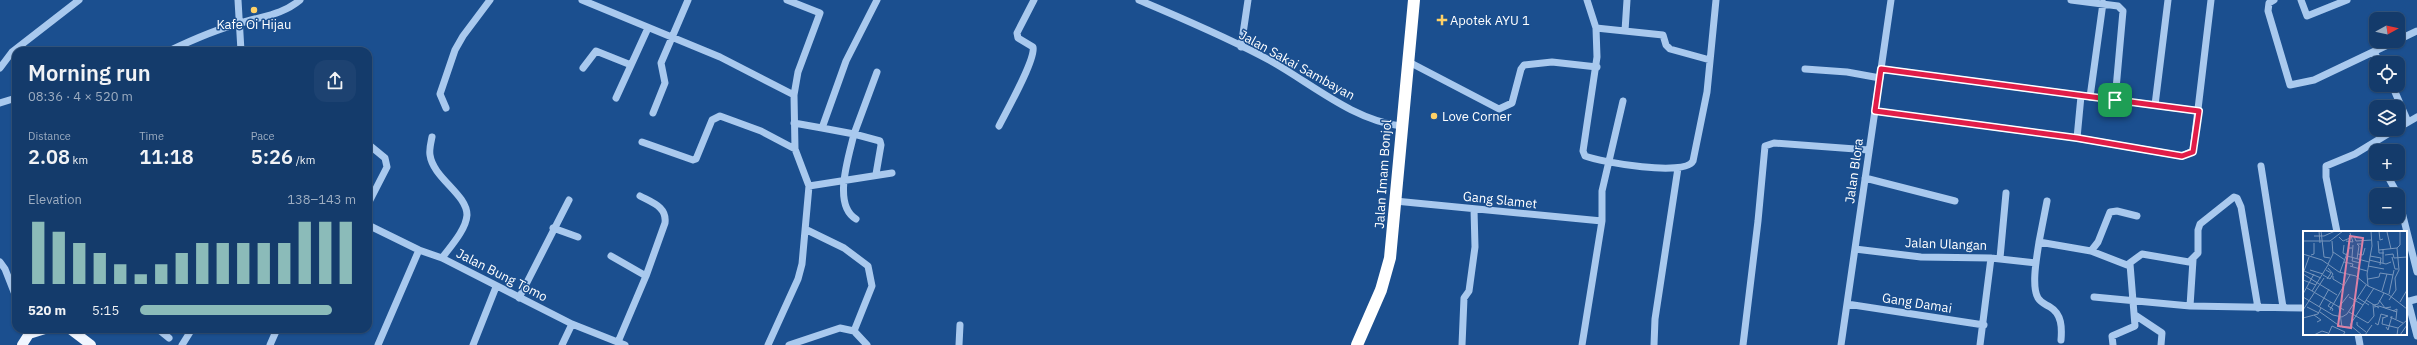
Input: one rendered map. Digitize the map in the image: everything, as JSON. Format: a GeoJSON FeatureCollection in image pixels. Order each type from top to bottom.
{"type":"FeatureCollection","features":[{"type":"Feature","properties":{"kind":"highway","name":"Jalan Imam Bonjol"},"geometry":{"type":"LineString","coordinates":[[1357,345],[1381,290],[1390,258],[1407,61],[1414,0]]}},
{"type":"Feature","properties":{"kind":"main road"},"geometry":{"type":"LineString","coordinates":[[22,345],[27,333]]}},
{"type":"Feature","properties":{"kind":"main road"},"geometry":{"type":"LineString","coordinates":[[75,333],[91,345]]}},
{"type":"Feature","properties":{"kind":"street"},"geometry":{"type":"LineString","coordinates":[[18,47],[79,0]]}},
{"type":"Feature","properties":{"kind":"street"},"geometry":{"type":"LineString","coordinates":[[238,0],[241,47]]}},
{"type":"Feature","properties":{"kind":"street"},"geometry":{"type":"LineString","coordinates":[[179,47],[240,23],[276,15],[292,7],[300,0]]}},
{"type":"Feature","properties":{"kind":"street"},"geometry":{"type":"LineString","coordinates":[[446,108],[440,94],[455,50],[463,36],[490,0]]}},
{"type":"Feature","properties":{"kind":"street"},"geometry":{"type":"LineString","coordinates":[[582,0],[720,58],[794,95]]}},
{"type":"Feature","properties":{"kind":"street"},"geometry":{"type":"LineString","coordinates":[[653,113],[664,83],[661,63],[688,0]]}},
{"type":"Feature","properties":{"kind":"street"},"geometry":{"type":"LineString","coordinates":[[768,345],[798,279],[805,254],[810,186],[794,149],[794,95],[798,72],[820,13],[787,0]]}},
{"type":"Feature","properties":{"kind":"street"},"geometry":{"type":"LineString","coordinates":[[822,128],[846,61],[878,0]]}},
{"type":"Feature","properties":{"kind":"street"},"geometry":{"type":"LineString","coordinates":[[999,126],[1029,66],[1033,50],[1018,38],[1017,33],[1034,0]]}},
{"type":"Feature","properties":{"kind":"street","name":"Jalan Sakai Sambayan"},"geometry":{"type":"LineString","coordinates":[[1139,0],[1269,60],[1359,114],[1387,124],[1401,126]]}},
{"type":"Feature","properties":{"kind":"street"},"geometry":{"type":"LineString","coordinates":[[1242,47],[1248,0]]}},
{"type":"Feature","properties":{"kind":"street"},"geometry":{"type":"LineString","coordinates":[[1587,0],[1596,28],[1597,67],[1583,151],[1585,156],[1607,162],[1678,168],[1686,168],[1693,162],[1710,60],[1715,1]]}},
{"type":"Feature","properties":{"kind":"street"},"geometry":{"type":"LineString","coordinates":[[1625,31],[1627,0]]}},
{"type":"Feature","properties":{"kind":"street","name":"Jalan Blora"},"geometry":{"type":"LineString","coordinates":[[1841,345],[1891,0]]}},
{"type":"Feature","properties":{"kind":"street"},"geometry":{"type":"LineString","coordinates":[[2071,0],[2104,3],[2121,8],[2124,14],[2115,100]]}},
{"type":"Feature","properties":{"kind":"street"},"geometry":{"type":"LineString","coordinates":[[2155,105],[2168,0]]}},
{"type":"Feature","properties":{"kind":"street"},"geometry":{"type":"LineString","coordinates":[[1875,111],[2077,138],[2182,156],[2188,155],[2193,152],[2211,0]]}},
{"type":"Feature","properties":{"kind":"street"},"geometry":{"type":"LineString","coordinates":[[2274,0],[2269,3],[2268,11],[2278,53],[2290,85],[2314,80],[2382,48]]}},
{"type":"Feature","properties":{"kind":"street"},"geometry":{"type":"LineString","coordinates":[[2301,0],[2307,16],[2347,0]]}},
{"type":"Feature","properties":{"kind":"street"},"geometry":{"type":"LineString","coordinates":[[2090,97],[2104,3]]}},
{"type":"Feature","properties":{"kind":"street"},"geometry":{"type":"LineString","coordinates":[[616,98],[648,28]]}},
{"type":"Feature","properties":{"kind":"street"},"geometry":{"type":"LineString","coordinates":[[1596,28],[1663,35],[1666,39],[1666,45],[1670,49],[1710,60]]}},
{"type":"Feature","properties":{"kind":"street"},"geometry":{"type":"LineString","coordinates":[[2405,37],[2416,33]]}},
{"type":"Feature","properties":{"kind":"street"},"geometry":{"type":"LineString","coordinates":[[583,68],[596,50],[631,65]]}},
{"type":"Feature","properties":{"kind":"street"},"geometry":{"type":"LineString","coordinates":[[0,68],[12,52]]}},
{"type":"Feature","properties":{"kind":"street"},"geometry":{"type":"LineString","coordinates":[[2374,52],[2376,56]]}},
{"type":"Feature","properties":{"kind":"street"},"geometry":{"type":"LineString","coordinates":[[1407,61],[1499,109],[1512,103],[1520,69],[1524,65],[1552,62],[1597,67]]}},
{"type":"Feature","properties":{"kind":"street"},"geometry":{"type":"LineString","coordinates":[[1805,69],[1847,72],[1880,78]]}},
{"type":"Feature","properties":{"kind":"street"},"geometry":{"type":"LineString","coordinates":[[1881,69],[2199,111]]}},
{"type":"Feature","properties":{"kind":"street"},"geometry":{"type":"LineString","coordinates":[[856,219],[848,214],[846,209],[843,180],[854,134],[877,72]]}},
{"type":"Feature","properties":{"kind":"street"},"geometry":{"type":"LineString","coordinates":[[2395,92],[2408,122]]}},
{"type":"Feature","properties":{"kind":"street"},"geometry":{"type":"LineString","coordinates":[[2077,138],[2081,96]]}},
{"type":"Feature","properties":{"kind":"street"},"geometry":{"type":"LineString","coordinates":[[0,103],[12,99]]}},
{"type":"Feature","properties":{"kind":"street"},"geometry":{"type":"LineString","coordinates":[[1582,345],[1602,222],[1602,191],[1607,162],[1623,101]]}},
{"type":"Feature","properties":{"kind":"street"},"geometry":{"type":"LineString","coordinates":[[642,142],[696,159],[712,120],[720,116],[761,131],[794,149]]}},
{"type":"Feature","properties":{"kind":"street"},"geometry":{"type":"LineString","coordinates":[[2405,124],[2417,117]]}},
{"type":"Feature","properties":{"kind":"street"},"geometry":{"type":"LineString","coordinates":[[794,123],[854,134],[880,141],[881,144],[876,174]]}},
{"type":"Feature","properties":{"kind":"street"},"geometry":{"type":"LineString","coordinates":[[2373,144],[2385,136]]}},
{"type":"Feature","properties":{"kind":"street"},"geometry":{"type":"LineString","coordinates":[[432,137],[430,154],[432,161],[443,179],[461,198],[465,206],[467,216],[458,235],[442,258]]}},
{"type":"Feature","properties":{"kind":"street"},"geometry":{"type":"LineString","coordinates":[[1743,345],[1758,221],[1765,146],[1774,143],[1869,150]]}},
{"type":"Feature","properties":{"kind":"street"},"geometry":{"type":"LineString","coordinates":[[2337,231],[2326,177],[2326,166],[2369,146]]}},
{"type":"Feature","properties":{"kind":"street"},"geometry":{"type":"LineString","coordinates":[[372,147],[385,158],[387,167],[372,191]]}},
{"type":"Feature","properties":{"kind":"street"},"geometry":{"type":"LineString","coordinates":[[2261,166],[2283,307]]}},
{"type":"Feature","properties":{"kind":"street"},"geometry":{"type":"LineString","coordinates":[[1654,345],[1656,312],[1678,168]]}},
{"type":"Feature","properties":{"kind":"street"},"geometry":{"type":"LineString","coordinates":[[810,186],[876,174],[892,173]]}},
{"type":"Feature","properties":{"kind":"street"},"geometry":{"type":"LineString","coordinates":[[1865,178],[1955,201]]}},
{"type":"Feature","properties":{"kind":"street"},"geometry":{"type":"LineString","coordinates":[[2000,258],[2006,193]]}},
{"type":"Feature","properties":{"kind":"street"},"geometry":{"type":"LineString","coordinates":[[622,343],[665,223],[666,215],[661,208],[640,196]]}},
{"type":"Feature","properties":{"kind":"street"},"geometry":{"type":"LineString","coordinates":[[2190,306],[2193,260],[2198,253],[2198,230],[2200,224],[2231,198],[2238,198],[2241,207],[2258,308]]}},
{"type":"Feature","properties":{"kind":"street"},"geometry":{"type":"LineString","coordinates":[[519,298],[569,200]]}},
{"type":"Feature","properties":{"kind":"street","name":"Gang Slamet"},"geometry":{"type":"LineString","coordinates":[[1396,201],[1602,222]]}},
{"type":"Feature","properties":{"kind":"street"},"geometry":{"type":"LineString","coordinates":[[2047,201],[2036,263],[2035,290],[2042,303],[2055,310],[2058,315],[2062,330],[2062,340]]}},
{"type":"Feature","properties":{"kind":"street"},"geometry":{"type":"LineString","coordinates":[[1462,345],[1464,298],[1470,291],[1474,254],[1474,209]]}},
{"type":"Feature","properties":{"kind":"street"},"geometry":{"type":"LineString","coordinates":[[2091,251],[2098,242],[2110,212],[2117,211],[2137,216]]}},
{"type":"Feature","properties":{"kind":"street","name":"Jalan Bung Tomo"},"geometry":{"type":"LineString","coordinates":[[372,227],[419,250],[442,258],[496,287],[572,324],[622,343]]}},
{"type":"Feature","properties":{"kind":"street"},"geometry":{"type":"LineString","coordinates":[[554,228],[578,237]]}},
{"type":"Feature","properties":{"kind":"street"},"geometry":{"type":"LineString","coordinates":[[807,230],[844,248],[868,266],[872,286],[854,331]]}},
{"type":"Feature","properties":{"kind":"street"},"geometry":{"type":"LineString","coordinates":[[2407,231],[2417,272]]}},
{"type":"Feature","properties":{"kind":"street"},"geometry":{"type":"LineString","coordinates":[[2039,242],[2091,251],[2127,264]]}},
{"type":"Feature","properties":{"kind":"street","name":"Jalan Ulangan"},"geometry":{"type":"LineString","coordinates":[[1854,249],[1921,257],[2000,258],[2036,263]]}},
{"type":"Feature","properties":{"kind":"street"},"geometry":{"type":"LineString","coordinates":[[378,345],[419,250]]}},
{"type":"Feature","properties":{"kind":"street"},"geometry":{"type":"LineString","coordinates":[[2127,264],[2142,254],[2184,263],[2193,260]]}},
{"type":"Feature","properties":{"kind":"street"},"geometry":{"type":"LineString","coordinates":[[611,256],[646,276]]}},
{"type":"Feature","properties":{"kind":"street"},"geometry":{"type":"LineString","coordinates":[[1980,345],[1984,325],[1991,258]]}},
{"type":"Feature","properties":{"kind":"street"},"geometry":{"type":"LineString","coordinates":[[0,262],[12,276]]}},
{"type":"Feature","properties":{"kind":"street"},"geometry":{"type":"LineString","coordinates":[[2113,345],[2112,336],[2134,329],[2134,300],[2127,264]]}},
{"type":"Feature","properties":{"kind":"street"},"geometry":{"type":"LineString","coordinates":[[5,269],[12,287]]}},
{"type":"Feature","properties":{"kind":"street"},"geometry":{"type":"LineString","coordinates":[[473,345],[496,287]]}},
{"type":"Feature","properties":{"kind":"street"},"geometry":{"type":"LineString","coordinates":[[2094,297],[2190,306],[2303,308]]}},
{"type":"Feature","properties":{"kind":"street"},"geometry":{"type":"LineString","coordinates":[[2417,299],[2407,302],[2417,336]]}},
{"type":"Feature","properties":{"kind":"street","name":"Gang Damai"},"geometry":{"type":"LineString","coordinates":[[1847,304],[1984,325]]}},
{"type":"Feature","properties":{"kind":"street"},"geometry":{"type":"LineString","coordinates":[[2135,315],[2162,333],[2161,345]]}},
{"type":"Feature","properties":{"kind":"street"},"geometry":{"type":"LineString","coordinates":[[562,345],[572,324]]}},
{"type":"Feature","properties":{"kind":"street"},"geometry":{"type":"LineString","coordinates":[[959,345],[960,325]]}},
{"type":"Feature","properties":{"kind":"street"},"geometry":{"type":"LineString","coordinates":[[789,345],[840,328],[854,331],[867,345]]}},
{"type":"Feature","properties":{"kind":"street"},"geometry":{"type":"LineString","coordinates":[[163,333],[169,338]]}},
{"type":"Feature","properties":{"kind":"street"},"geometry":{"type":"LineString","coordinates":[[182,345],[190,333]]}},
{"type":"Feature","properties":{"kind":"street"},"geometry":{"type":"LineString","coordinates":[[270,345],[275,333]]}},
{"type":"Feature","properties":{"kind":"street"},"geometry":{"type":"LineString","coordinates":[[2358,335],[2360,345]]}},
{"type":"Feature","properties":{"kind":"place","name":"Kafe Oi Hijau"},"geometry":{"type":"Point","coordinates":[254,10]}},
{"type":"Feature","properties":{"kind":"place","name":"Apotek AYU 1"},"geometry":{"type":"Point","coordinates":[1442,20]}},
{"type":"Feature","properties":{"kind":"place","name":"Love Corner"},"geometry":{"type":"Point","coordinates":[1434,116]}},
{"type":"Feature","properties":{"kind":"route"},"geometry":{"type":"LineString","coordinates":[[1881,69],[2115,100],[2199,111],[2193,152],[2182,156],[2077,138],[1875,111],[1881,69]]}}]}
